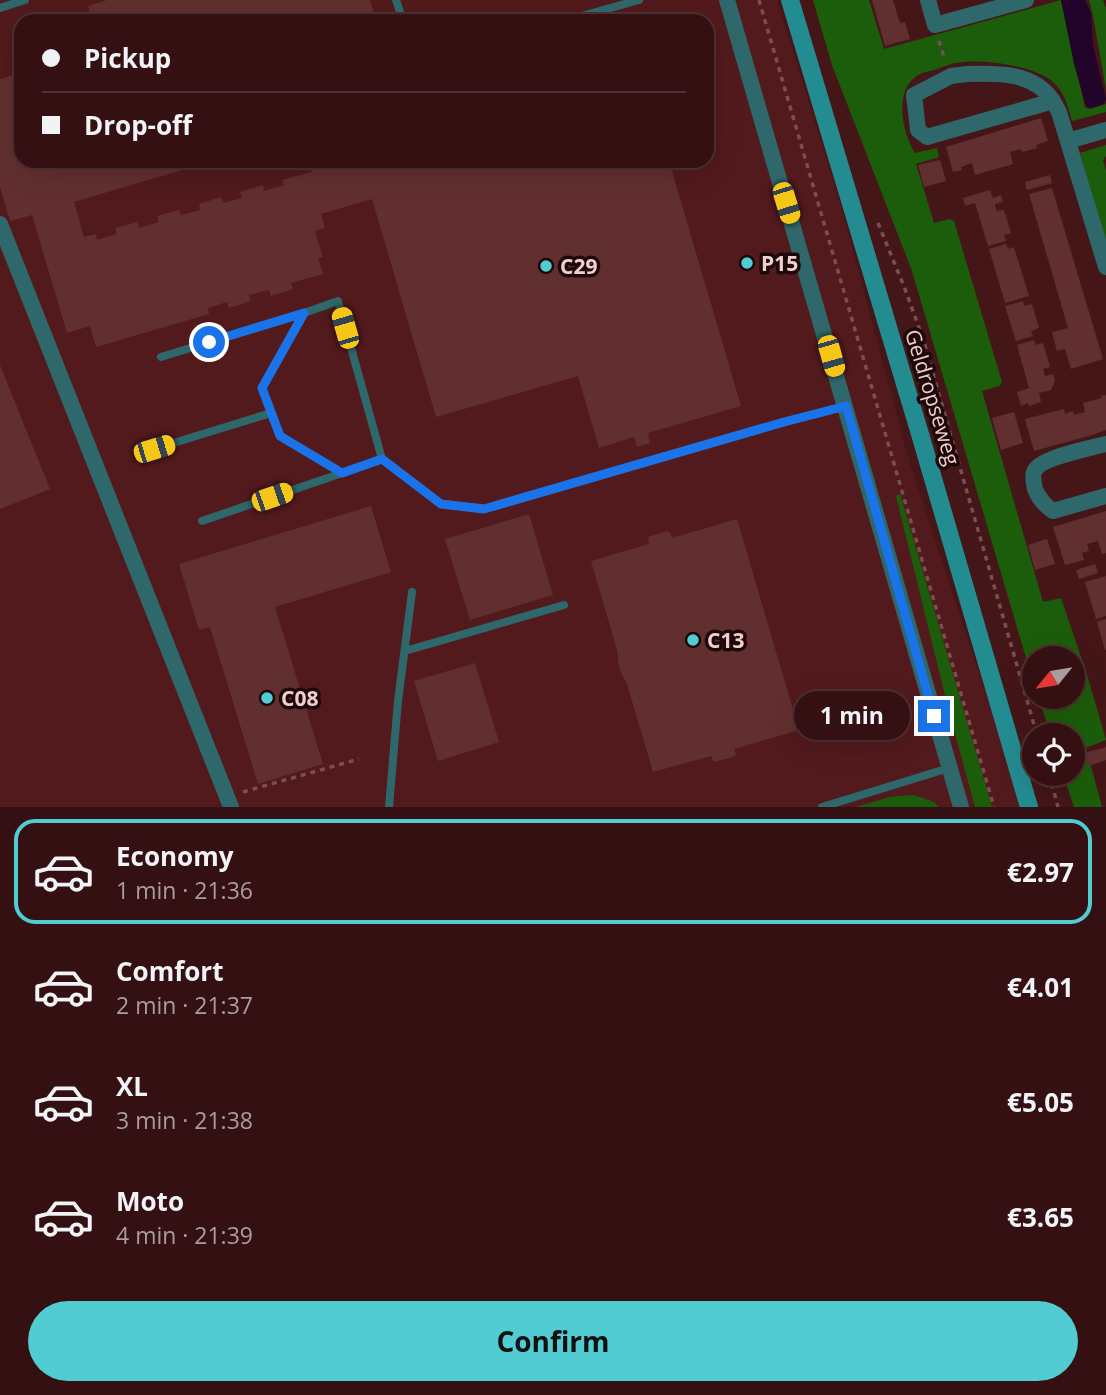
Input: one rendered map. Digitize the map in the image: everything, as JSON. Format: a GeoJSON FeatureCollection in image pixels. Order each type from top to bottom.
{"type":"FeatureCollection","features":[{"type":"Feature","properties":{"kind":"main road","name":"Geldropseweg"},"geometry":{"type":"LineString","coordinates":[[790,0],[1029,807]]}},
{"type":"Feature","properties":{"kind":"street"},"geometry":{"type":"LineString","coordinates":[[727,0],[961,807]]}},
{"type":"Feature","properties":{"kind":"street"},"geometry":{"type":"LineString","coordinates":[[928,0],[935,25],[1026,0]]}},
{"type":"Feature","properties":{"kind":"street"},"geometry":{"type":"LineString","coordinates":[[1053,101],[926,137],[918,130],[914,95],[951,76],[993,74],[1034,83],[1046,91],[1053,101],[1059,112],[1106,267]]}},
{"type":"Feature","properties":{"kind":"street"},"geometry":{"type":"LineString","coordinates":[[1068,141],[1106,130]]}},
{"type":"Feature","properties":{"kind":"street"},"geometry":{"type":"LineString","coordinates":[[0,224],[229,802]]}},
{"type":"Feature","properties":{"kind":"street"},"geometry":{"type":"LineString","coordinates":[[1106,444],[1042,462],[1034,471],[1033,483],[1045,506],[1053,510],[1106,496]]}},
{"type":"Feature","properties":{"kind":"lane"},"geometry":{"type":"LineString","coordinates":[[0,8],[25,0]]}},
{"type":"Feature","properties":{"kind":"lane"},"geometry":{"type":"LineString","coordinates":[[589,14],[639,0]]}},
{"type":"Feature","properties":{"kind":"lane"},"geometry":{"type":"LineString","coordinates":[[161,357],[338,301],[382,459],[441,504],[484,509],[846,406]]}},
{"type":"Feature","properties":{"kind":"lane"},"geometry":{"type":"LineString","coordinates":[[304,313],[262,388],[280,436],[342,473]]}},
{"type":"Feature","properties":{"kind":"lane"},"geometry":{"type":"LineString","coordinates":[[154,449],[271,412]]}},
{"type":"Feature","properties":{"kind":"lane"},"geometry":{"type":"LineString","coordinates":[[202,521],[382,459]]}},
{"type":"Feature","properties":{"kind":"lane"},"geometry":{"type":"LineString","coordinates":[[390,807],[398,701],[412,592]]}},
{"type":"Feature","properties":{"kind":"lane"},"geometry":{"type":"LineString","coordinates":[[405,651],[564,606]]}},
{"type":"Feature","properties":{"kind":"lane"},"geometry":{"type":"LineString","coordinates":[[822,807],[949,768]]}},
{"type":"Feature","properties":{"kind":"path"},"geometry":{"type":"LineString","coordinates":[[759,0],[994,807]]}},
{"type":"Feature","properties":{"kind":"path"},"geometry":{"type":"LineString","coordinates":[[935,25],[951,76]]}},
{"type":"Feature","properties":{"kind":"path","name":"Geldropseweg"},"geometry":{"type":"LineString","coordinates":[[877,219],[923,340],[1034,723]]}},
{"type":"Feature","properties":{"kind":"path"},"geometry":{"type":"LineString","coordinates":[[229,802],[359,759]]}},
{"type":"Feature","properties":{"kind":"path"},"geometry":{"type":"LineString","coordinates":[[1052,786],[1058,807]]}},
{"type":"Feature","properties":{"kind":"shaded area"},"geometry":{"type":"Polygon","coordinates":[[[0,0],[777,0],[841,206],[909,461],[1023,807],[0,807],[0,0]]]}},
{"type":"Feature","properties":{"kind":"shaded area"},"geometry":{"type":"Polygon","coordinates":[[[1061,0],[1085,0],[1091,13],[1093,44],[1106,99],[1104,104],[1091,108],[1086,106],[1061,0]]]}},
{"type":"Feature","properties":{"kind":"green space"},"geometry":{"type":"Polygon","coordinates":[[[813,0],[869,0],[884,49],[1061,0],[1085,108],[1106,104],[1106,112],[1072,121],[1061,91],[1046,77],[1021,67],[978,61],[955,63],[924,72],[908,85],[902,104],[904,125],[915,153],[937,148],[939,157],[916,164],[934,223],[950,219],[954,221],[1002,382],[999,386],[982,391],[1043,602],[1061,598],[1077,646],[1023,646],[912,271],[832,65],[813,0]]]}},
{"type":"Feature","properties":{"kind":"green space"},"geometry":{"type":"Polygon","coordinates":[[[1089,0],[1103,0],[1106,9],[1106,89],[1093,16],[1089,0]]]}},
{"type":"Feature","properties":{"kind":"green space"},"geometry":{"type":"Polygon","coordinates":[[[1106,145],[1106,156],[1103,160],[1106,171],[1106,246],[1080,153],[1106,145]]]}},
{"type":"Feature","properties":{"kind":"green space"},"geometry":{"type":"Polygon","coordinates":[[[900,494],[992,807],[975,807],[896,496],[900,494]]]}},
{"type":"Feature","properties":{"kind":"green space"},"geometry":{"type":"Polygon","coordinates":[[[1085,669],[1106,740],[1086,748],[1102,807],[1074,807],[1067,786],[1085,786],[1085,723],[1047,723],[1042,709],[1085,709],[1085,669]]]}},
{"type":"Feature","properties":{"kind":"green space"},"geometry":{"type":"Polygon","coordinates":[[[914,795],[934,802],[939,807],[856,807],[890,797],[914,795]]]}},
{"type":"Feature","properties":{"kind":"building"},"geometry":{"type":"Polygon","coordinates":[[[107,0],[370,0],[374,14],[90,14],[88,6],[107,0]]]}},
{"type":"Feature","properties":{"kind":"building"},"geometry":{"type":"Polygon","coordinates":[[[872,0],[893,0],[900,23],[905,22],[910,39],[885,46],[872,0]]]}},
{"type":"Feature","properties":{"kind":"building","name":"C29"},"geometry":{"type":"Polygon","coordinates":[[[14,75],[14,168],[188,168],[74,202],[84,237],[96,234],[97,240],[117,234],[115,228],[137,222],[139,228],[159,222],[157,216],[179,210],[181,215],[200,210],[199,204],[221,197],[223,203],[242,198],[240,192],[263,185],[264,191],[284,185],[282,180],[312,172],[311,168],[671,168],[741,406],[648,433],[650,443],[637,447],[634,437],[599,448],[578,376],[436,417],[372,199],[321,214],[325,228],[315,231],[323,257],[318,258],[323,274],[291,283],[293,289],[271,296],[269,290],[249,295],[251,301],[229,308],[227,302],[208,308],[209,314],[96,347],[90,326],[67,333],[32,215],[10,221],[0,187],[0,79],[14,75]]]}},
{"type":"Feature","properties":{"kind":"building"},"geometry":{"type":"Polygon","coordinates":[[[1041,118],[1048,141],[1036,145],[1037,148],[1010,152],[1013,164],[975,175],[972,163],[953,172],[946,147],[1041,118]]]}},
{"type":"Feature","properties":{"kind":"building"},"geometry":{"type":"Polygon","coordinates":[[[940,160],[946,181],[924,187],[918,165],[940,160]]]}},
{"type":"Feature","properties":{"kind":"building"},"geometry":{"type":"Polygon","coordinates":[[[1050,175],[1052,183],[1027,190],[1025,182],[1050,175]]]}},
{"type":"Feature","properties":{"kind":"building"},"geometry":{"type":"Polygon","coordinates":[[[1052,188],[1103,359],[1071,369],[1065,349],[1057,351],[1052,332],[1068,328],[1029,194],[1052,188]]]}},
{"type":"Feature","properties":{"kind":"building"},"geometry":{"type":"Polygon","coordinates":[[[990,190],[993,198],[1001,195],[1003,202],[995,206],[997,211],[1004,210],[1011,233],[1004,235],[1006,241],[988,246],[975,203],[965,206],[963,198],[990,190]]]}},
{"type":"Feature","properties":{"kind":"building"},"geometry":{"type":"Polygon","coordinates":[[[1006,244],[1008,249],[1014,247],[1029,296],[1005,303],[989,249],[1006,244]]]}},
{"type":"Feature","properties":{"kind":"building"},"geometry":{"type":"Polygon","coordinates":[[[1023,301],[1024,306],[1032,304],[1039,328],[1031,331],[1033,336],[1016,341],[1005,306],[1023,301]]]}},
{"type":"Feature","properties":{"kind":"building"},"geometry":{"type":"Polygon","coordinates":[[[1034,340],[1036,345],[1043,343],[1050,367],[1043,369],[1045,376],[1053,374],[1055,381],[1051,390],[1039,393],[1041,402],[1021,406],[1017,392],[1029,388],[1017,345],[1034,340]]]}},
{"type":"Feature","properties":{"kind":"building"},"geometry":{"type":"Polygon","coordinates":[[[0,365],[50,489],[0,509],[0,365]]]}},
{"type":"Feature","properties":{"kind":"building"},"geometry":{"type":"Polygon","coordinates":[[[1106,395],[1106,430],[1034,451],[1025,419],[1064,409],[1065,414],[1073,411],[1074,415],[1085,412],[1083,403],[1106,395]]]}},
{"type":"Feature","properties":{"kind":"building"},"geometry":{"type":"Polygon","coordinates":[[[1014,412],[1023,443],[1001,450],[992,418],[1014,412]]]}},
{"type":"Feature","properties":{"kind":"building","name":"C08"},"geometry":{"type":"Polygon","coordinates":[[[371,506],[391,572],[275,607],[323,764],[258,784],[210,627],[199,630],[179,564],[371,506]]]}},
{"type":"Feature","properties":{"kind":"building"},"geometry":{"type":"Polygon","coordinates":[[[1106,511],[1106,553],[1102,554],[1098,541],[1087,544],[1089,551],[1082,553],[1084,560],[1065,565],[1053,527],[1106,511]]]}},
{"type":"Feature","properties":{"kind":"building"},"geometry":{"type":"Polygon","coordinates":[[[529,514],[553,595],[470,620],[445,539],[529,514]]]}},
{"type":"Feature","properties":{"kind":"building","name":"C13"},"geometry":{"type":"Polygon","coordinates":[[[737,519],[799,730],[734,749],[736,754],[733,757],[714,762],[711,756],[653,772],[627,684],[619,668],[617,650],[591,561],[649,544],[648,537],[667,531],[672,538],[737,519]]]}},
{"type":"Feature","properties":{"kind":"building"},"geometry":{"type":"Polygon","coordinates":[[[1047,539],[1055,564],[1035,570],[1028,545],[1047,539]]]}},
{"type":"Feature","properties":{"kind":"building"},"geometry":{"type":"Polygon","coordinates":[[[1095,564],[1098,573],[1079,579],[1076,570],[1095,564]]]}},
{"type":"Feature","properties":{"kind":"building"},"geometry":{"type":"Polygon","coordinates":[[[1106,576],[1106,616],[1096,619],[1085,582],[1106,576]]]}},
{"type":"Feature","properties":{"kind":"building"},"geometry":{"type":"Polygon","coordinates":[[[1106,619],[1106,650],[1105,650],[1097,622],[1106,619]]]}},
{"type":"Feature","properties":{"kind":"building"},"geometry":{"type":"Polygon","coordinates":[[[475,663],[499,742],[438,761],[414,681],[475,663]]]}},
{"type":"Feature","properties":{"kind":"building"},"geometry":{"type":"Polygon","coordinates":[[[1106,747],[1106,760],[1088,766],[1085,753],[1106,747]]]}},
{"type":"Feature","properties":{"kind":"place","name":"P15"},"geometry":{"type":"Point","coordinates":[747,263]}},
{"type":"Feature","properties":{"kind":"place","name":"C29"},"geometry":{"type":"Point","coordinates":[546,266]}},
{"type":"Feature","properties":{"kind":"place","name":"C13"},"geometry":{"type":"Point","coordinates":[693,640]}},
{"type":"Feature","properties":{"kind":"place","name":"C08"},"geometry":{"type":"Point","coordinates":[267,698]}},
{"type":"Feature","properties":{"kind":"route"},"geometry":{"type":"LineString","coordinates":[[209,342],[304,313],[262,388],[280,436],[342,473],[382,459],[441,504],[484,509],[846,406],[934,716]]}}]}
